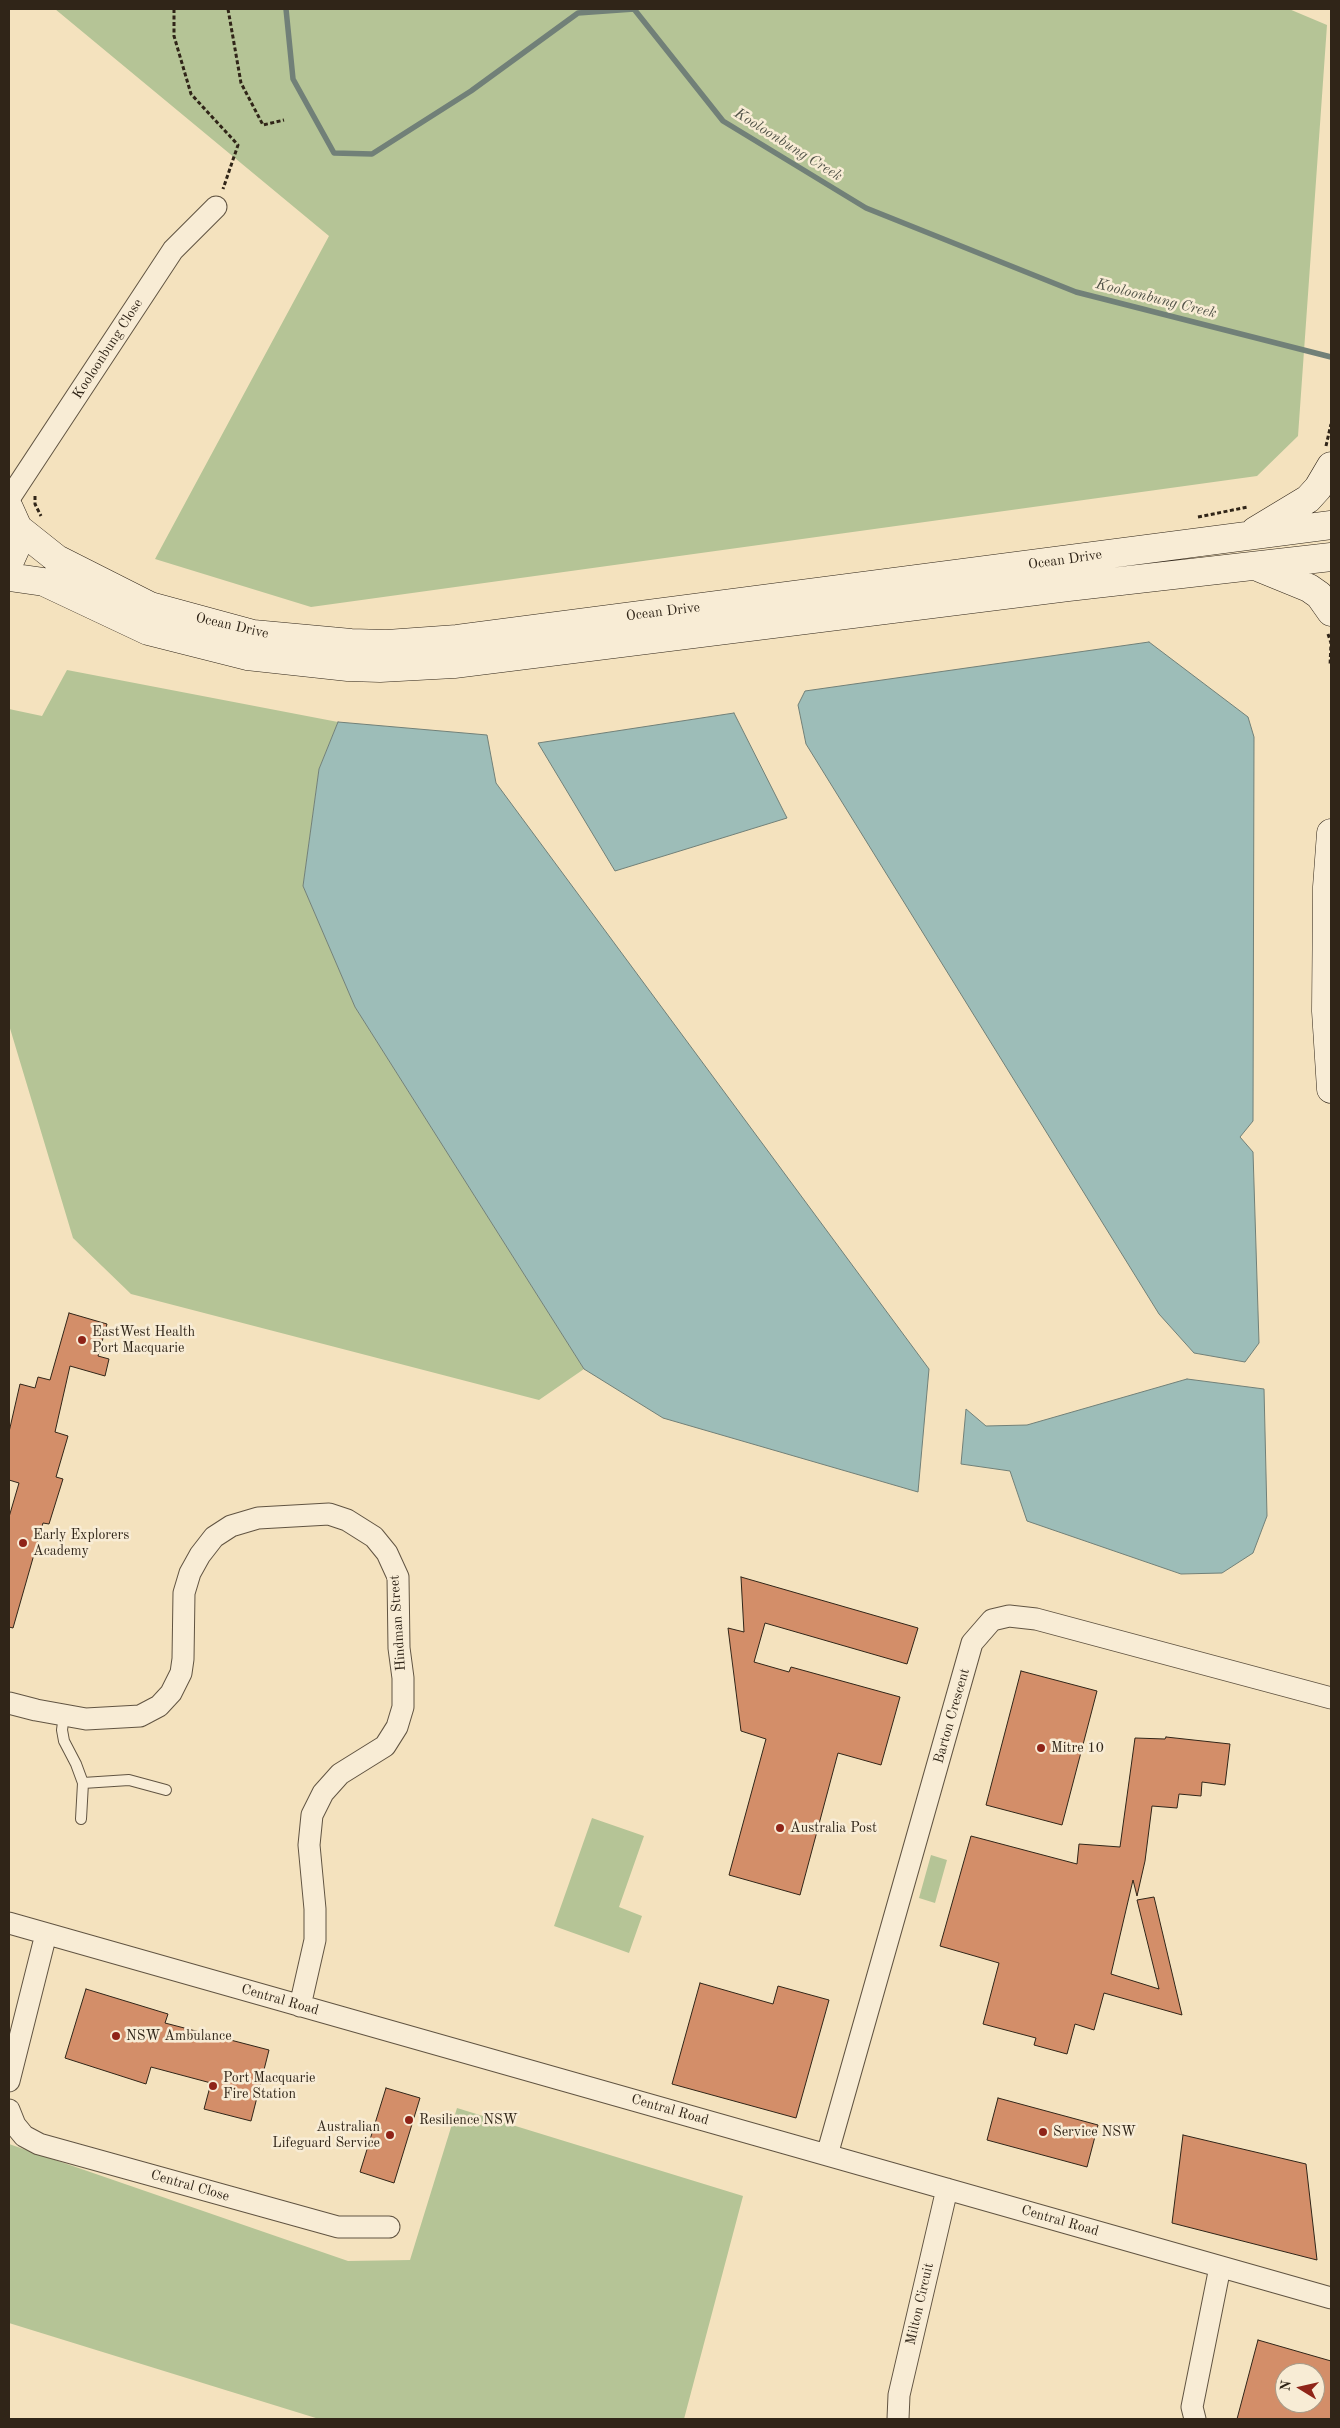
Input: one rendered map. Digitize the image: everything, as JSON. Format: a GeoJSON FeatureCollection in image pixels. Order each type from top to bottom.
{"type":"FeatureCollection","features":[{"type":"Feature","properties":{"kind":"main road"},"geometry":{"type":"LineString","coordinates":[[1248,536],[1308,498],[1318,488],[1328,457]]}},
{"type":"Feature","properties":{"kind":"main road"},"geometry":{"type":"LineString","coordinates":[[9,563],[18,543],[13,518]]}},
{"type":"Feature","properties":{"kind":"main road","name":"Ocean Drive"},"geometry":{"type":"LineString","coordinates":[[13,518],[57,559],[150,606],[253,634],[351,643],[387,644],[457,639],[1331,525]]}},
{"type":"Feature","properties":{"kind":"main road","name":"Ocean Drive"},"geometry":{"type":"LineString","coordinates":[[9,577],[44,582],[148,631],[247,656],[348,668],[380,668],[464,663],[1048,589],[1256,567],[1331,557]]}},
{"type":"Feature","properties":{"kind":"main road"},"geometry":{"type":"LineString","coordinates":[[1256,567],[1308,588],[1319,595],[1331,612]]}},
{"type":"Feature","properties":{"kind":"main road"},"geometry":{"type":"LineString","coordinates":[[1331,833],[1327,887],[1326,1011],[1331,1089]]}},
{"type":"Feature","properties":{"kind":"street","name":"Kooloonbung Close"},"geometry":{"type":"LineString","coordinates":[[9,499],[172,250],[216,207]]}},
{"type":"Feature","properties":{"kind":"street","name":"Hindman Street"},"geometry":{"type":"LineString","coordinates":[[9,1702],[86,1719],[119,1719],[140,1716],[160,1706],[171,1693],[181,1673],[184,1593],[190,1573],[200,1554],[214,1537],[231,1526],[258,1518],[329,1514],[348,1520],[374,1536],[388,1553],[398,1576],[399,1648],[403,1678],[403,1707],[397,1726],[385,1746],[340,1774],[323,1793],[312,1815],[309,1845],[315,1909],[315,1940],[300,2006]]}},
{"type":"Feature","properties":{"kind":"street","name":"Barton Crescent"},"geometry":{"type":"LineString","coordinates":[[827,2155],[972,1643],[992,1620],[1009,1616],[1036,1619],[1331,1698]]}},
{"type":"Feature","properties":{"kind":"street","name":"Central Road"},"geometry":{"type":"LineString","coordinates":[[9,1923],[1331,2298]]}},
{"type":"Feature","properties":{"kind":"street"},"geometry":{"type":"LineString","coordinates":[[9,2081],[46,1934]]}},
{"type":"Feature","properties":{"kind":"street","name":"Central Close"},"geometry":{"type":"LineString","coordinates":[[9,2110],[15,2125],[24,2136],[39,2144],[338,2228],[389,2227]]}},
{"type":"Feature","properties":{"kind":"street","name":"Milton Circuit"},"geometry":{"type":"LineString","coordinates":[[898,2419],[899,2395],[947,2189]]}},
{"type":"Feature","properties":{"kind":"street"},"geometry":{"type":"LineString","coordinates":[[1195,2419],[1192,2407],[1220,2267]]}},
{"type":"Feature","properties":{"kind":"lane"},"geometry":{"type":"LineString","coordinates":[[64,1715],[62,1730],[64,1741],[83,1783],[81,1819]]}},
{"type":"Feature","properties":{"kind":"lane"},"geometry":{"type":"LineString","coordinates":[[83,1783],[129,1780],[166,1790]]}},
{"type":"Feature","properties":{"kind":"path"},"geometry":{"type":"LineString","coordinates":[[174,9],[174,36],[191,94],[238,146],[216,207]]}},
{"type":"Feature","properties":{"kind":"path"},"geometry":{"type":"LineString","coordinates":[[228,9],[241,83],[263,125],[284,120]]}},
{"type":"Feature","properties":{"kind":"path"},"geometry":{"type":"LineString","coordinates":[[1328,457],[1331,424]]}},
{"type":"Feature","properties":{"kind":"path"},"geometry":{"type":"LineString","coordinates":[[37,492],[35,504],[44,519]]}},
{"type":"Feature","properties":{"kind":"path"},"geometry":{"type":"LineString","coordinates":[[1196,518],[1254,506]]}},
{"type":"Feature","properties":{"kind":"green space"},"geometry":{"type":"Polygon","coordinates":[[[55,9],[1289,9],[1327,25],[1298,436],[1257,476],[311,607],[155,559],[329,236],[55,9]]]}},
{"type":"Feature","properties":{"kind":"green space"},"geometry":{"type":"Polygon","coordinates":[[[67,670],[338,722],[319,769],[303,886],[355,1007],[584,1369],[539,1400],[131,1294],[73,1238],[9,1025],[9,709],[42,716],[67,670]]]}},
{"type":"Feature","properties":{"kind":"green space"},"geometry":{"type":"Polygon","coordinates":[[[592,1818],[644,1836],[619,1907],[642,1916],[629,1953],[554,1926],[592,1818]]]}},
{"type":"Feature","properties":{"kind":"green space"},"geometry":{"type":"Polygon","coordinates":[[[931,1855],[947,1860],[935,1903],[919,1898],[931,1855]]]}},
{"type":"Feature","properties":{"kind":"green space"},"geometry":{"type":"Polygon","coordinates":[[[457,2108],[743,2196],[684,2419],[319,2419],[9,2323],[9,2144],[348,2261],[410,2260],[457,2108]]]}},
{"type":"Feature","properties":{"kind":"water"},"geometry":{"type":"Polygon","coordinates":[[[1149,642],[1248,717],[1254,737],[1253,1121],[1240,1137],[1253,1152],[1259,1343],[1245,1362],[1194,1353],[1159,1314],[806,744],[798,705],[805,691],[1149,642]]]}},
{"type":"Feature","properties":{"kind":"water"},"geometry":{"type":"Polygon","coordinates":[[[734,713],[787,818],[615,871],[538,743],[734,713]]]}},
{"type":"Feature","properties":{"kind":"water"},"geometry":{"type":"Polygon","coordinates":[[[338,722],[487,735],[496,783],[929,1369],[918,1492],[663,1418],[584,1369],[355,1007],[303,886],[319,769],[338,722]]]}},
{"type":"Feature","properties":{"kind":"water"},"geometry":{"type":"Polygon","coordinates":[[[1187,1379],[1264,1389],[1267,1516],[1253,1553],[1222,1573],[1181,1574],[1027,1521],[1010,1471],[961,1464],[966,1409],[986,1426],[1027,1425],[1187,1379]]]}},
{"type":"Feature","properties":{"kind":"building"},"geometry":{"type":"Polygon","coordinates":[[[69,1313],[107,1324],[98,1356],[109,1359],[105,1376],[70,1366],[55,1432],[68,1436],[56,1477],[63,1479],[49,1524],[43,1523],[13,1628],[9,1627],[9,1517],[19,1483],[9,1480],[9,1432],[20,1384],[35,1388],[38,1377],[50,1380],[69,1313]]]}},
{"type":"Feature","properties":{"kind":"building"},"geometry":{"type":"Polygon","coordinates":[[[741,1577],[918,1628],[907,1664],[765,1623],[754,1662],[789,1672],[791,1667],[900,1697],[881,1765],[838,1753],[800,1895],[729,1875],[766,1739],[741,1731],[728,1628],[744,1632],[741,1577]]]}},
{"type":"Feature","properties":{"kind":"building","name":"Mitre 10"},"geometry":{"type":"Polygon","coordinates":[[[1021,1671],[1097,1691],[1062,1825],[986,1805],[1021,1671]]]}},
{"type":"Feature","properties":{"kind":"building"},"geometry":{"type":"Polygon","coordinates":[[[1166,1737],[1230,1744],[1225,1785],[1202,1782],[1201,1796],[1179,1794],[1177,1808],[1152,1806],[1145,1861],[1137,1896],[1133,1880],[1111,1974],[1159,1989],[1137,1900],[1154,1897],[1182,2015],[1104,1993],[1094,2030],[1075,2024],[1067,2054],[1034,2045],[1036,2038],[983,2024],[999,1963],[940,1946],[971,1836],[1077,1864],[1079,1844],[1120,1847],[1135,1738],[1165,1739],[1166,1737]]]}},
{"type":"Feature","properties":{"kind":"building"},"geometry":{"type":"Polygon","coordinates":[[[700,1983],[773,2004],[778,1986],[829,2000],[796,2118],[672,2084],[700,1983]]]}},
{"type":"Feature","properties":{"kind":"building"},"geometry":{"type":"Polygon","coordinates":[[[86,1989],[168,2014],[165,2023],[269,2050],[251,2121],[204,2109],[211,2083],[151,2067],[146,2084],[65,2058],[86,1989]]]}},
{"type":"Feature","properties":{"kind":"building","name":"Australian Lifeguard Service"},"geometry":{"type":"Polygon","coordinates":[[[386,2088],[420,2098],[394,2183],[360,2172],[386,2088]]]}},
{"type":"Feature","properties":{"kind":"building","name":"Service NSW"},"geometry":{"type":"Polygon","coordinates":[[[998,2098],[1098,2125],[1087,2167],[987,2140],[998,2098]]]}},
{"type":"Feature","properties":{"kind":"building"},"geometry":{"type":"Polygon","coordinates":[[[1183,2135],[1306,2164],[1317,2260],[1172,2223],[1183,2135]]]}},
{"type":"Feature","properties":{"kind":"building"},"geometry":{"type":"Polygon","coordinates":[[[1258,2340],[1331,2361],[1331,2419],[1237,2419],[1258,2340]]]}},
{"type":"Feature","properties":{"kind":"waterway","name":"Kooloonbung Creek"},"geometry":{"type":"LineString","coordinates":[[286,9],[293,79],[334,153],[372,154],[471,91],[578,13],[634,9],[723,121],[866,208],[1076,292],[1331,357]]}},
{"type":"Feature","properties":{"kind":"place","name":"EastWest Health Port Macquarie"},"geometry":{"type":"Point","coordinates":[82,1340]}},
{"type":"Feature","properties":{"kind":"place","name":"Early Explorers Academy"},"geometry":{"type":"Point","coordinates":[23,1543]}},
{"type":"Feature","properties":{"kind":"place","name":"Mitre 10"},"geometry":{"type":"Point","coordinates":[1041,1748]}},
{"type":"Feature","properties":{"kind":"place","name":"Australia Post"},"geometry":{"type":"Point","coordinates":[780,1828]}},
{"type":"Feature","properties":{"kind":"place","name":"NSW Ambulance"},"geometry":{"type":"Point","coordinates":[116,2036]}},
{"type":"Feature","properties":{"kind":"place","name":"Port Macquarie Fire Station"},"geometry":{"type":"Point","coordinates":[213,2086]}},
{"type":"Feature","properties":{"kind":"place","name":"Resilience NSW"},"geometry":{"type":"Point","coordinates":[409,2120]}},
{"type":"Feature","properties":{"kind":"place","name":"Service NSW"},"geometry":{"type":"Point","coordinates":[1043,2132]}},
{"type":"Feature","properties":{"kind":"place","name":"Australian Lifeguard Service"},"geometry":{"type":"Point","coordinates":[390,2135]}}]}
